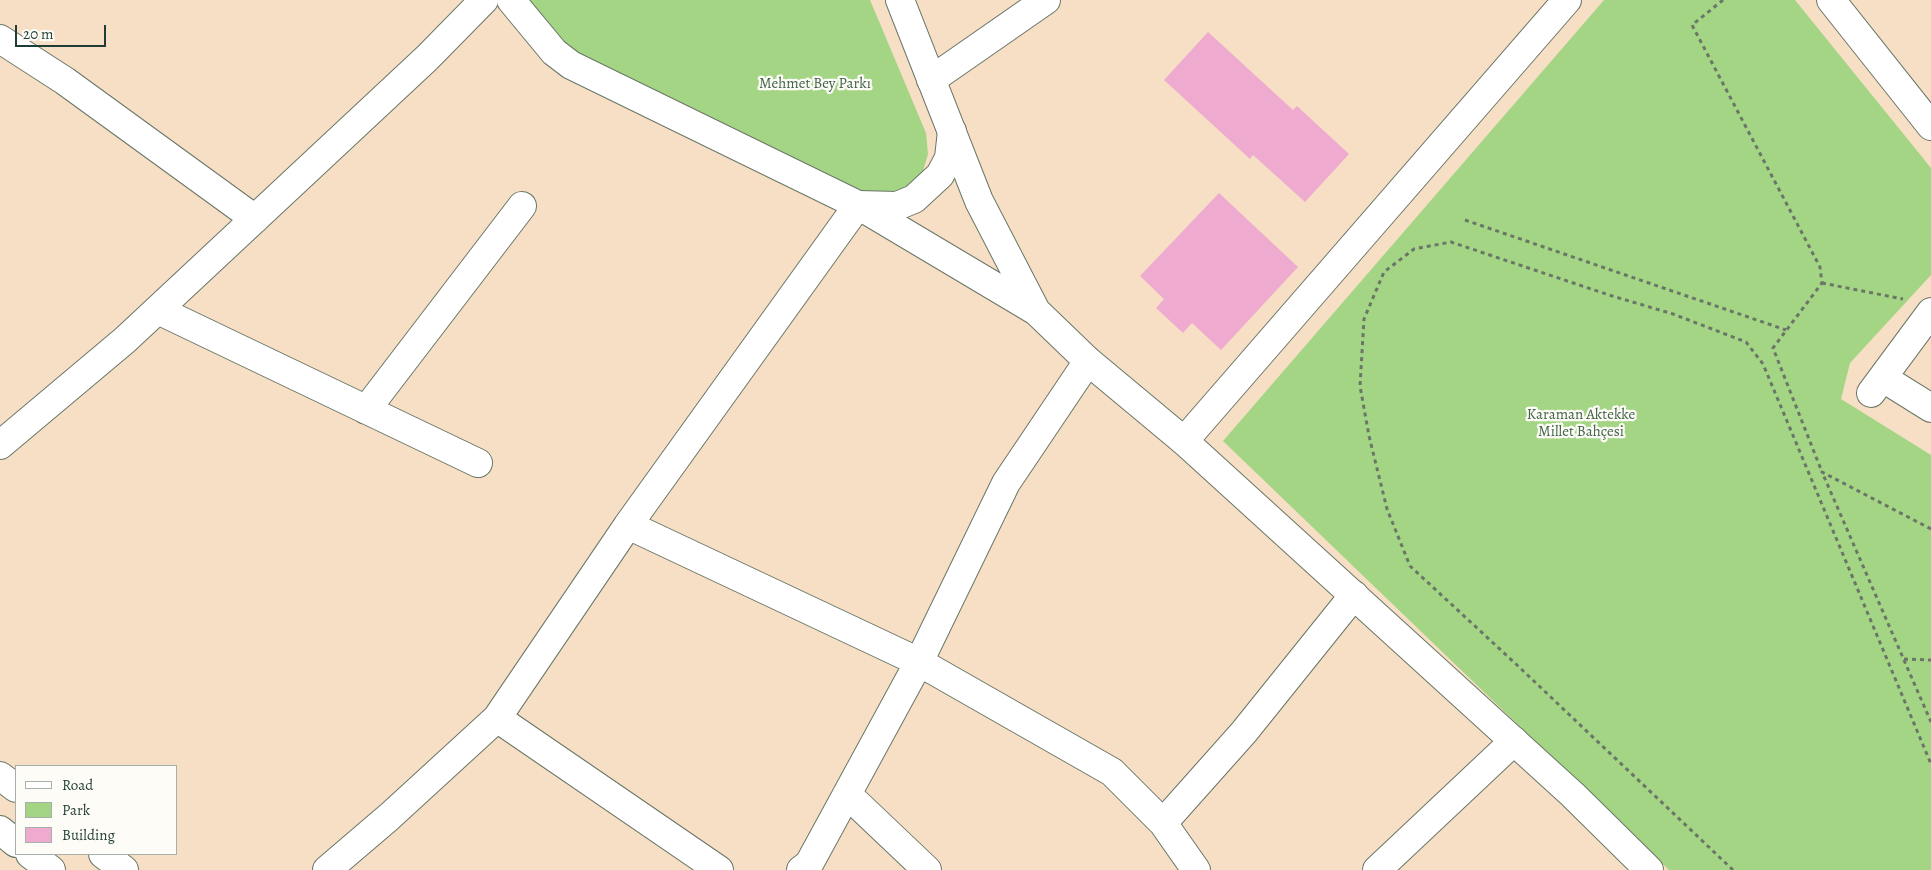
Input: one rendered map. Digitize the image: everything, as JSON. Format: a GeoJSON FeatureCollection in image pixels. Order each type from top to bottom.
{"type":"FeatureCollection","features":[{"type":"Feature","properties":{"kind":"street"},"geometry":{"type":"LineString","coordinates":[[0,445],[158,310],[427,58],[484,0]]}},
{"type":"Feature","properties":{"kind":"street"},"geometry":{"type":"LineString","coordinates":[[511,0],[554,52],[571,65],[858,205],[1036,311],[1088,361],[1184,441],[1574,795],[1649,870]]}},
{"type":"Feature","properties":{"kind":"street"},"geometry":{"type":"LineString","coordinates":[[900,0],[980,201],[1036,311]]}},
{"type":"Feature","properties":{"kind":"street"},"geometry":{"type":"LineString","coordinates":[[931,80],[1046,0]]}},
{"type":"Feature","properties":{"kind":"street"},"geometry":{"type":"LineString","coordinates":[[1831,0],[1931,126]]}},
{"type":"Feature","properties":{"kind":"street"},"geometry":{"type":"LineString","coordinates":[[1184,441],[1557,4]]}},
{"type":"Feature","properties":{"kind":"street"},"geometry":{"type":"LineString","coordinates":[[0,39],[65,81],[255,219]]}},
{"type":"Feature","properties":{"kind":"street"},"geometry":{"type":"LineString","coordinates":[[858,205],[897,206],[914,199],[940,175],[949,158],[952,131]]}},
{"type":"Feature","properties":{"kind":"street"},"geometry":{"type":"LineString","coordinates":[[327,870],[389,817],[497,718],[628,525],[858,205]]}},
{"type":"Feature","properties":{"kind":"street"},"geometry":{"type":"LineString","coordinates":[[366,410],[522,206]]}},
{"type":"Feature","properties":{"kind":"street"},"geometry":{"type":"LineString","coordinates":[[158,310],[478,463]]}},
{"type":"Feature","properties":{"kind":"street"},"geometry":{"type":"LineString","coordinates":[[1931,312],[1877,385],[1931,408]]}},
{"type":"Feature","properties":{"kind":"street"},"geometry":{"type":"LineString","coordinates":[[801,870],[809,864],[919,662],[1006,483],[1088,361]]}},
{"type":"Feature","properties":{"kind":"street"},"geometry":{"type":"LineString","coordinates":[[628,525],[919,662],[1112,772],[1163,823],[1196,870]]}},
{"type":"Feature","properties":{"kind":"street"},"geometry":{"type":"LineString","coordinates":[[1163,823],[1244,732],[1354,596]]}},
{"type":"Feature","properties":{"kind":"street"},"geometry":{"type":"LineString","coordinates":[[497,718],[719,870]]}},
{"type":"Feature","properties":{"kind":"street"},"geometry":{"type":"LineString","coordinates":[[1390,865],[1514,741]]}},
{"type":"Feature","properties":{"kind":"street"},"geometry":{"type":"LineString","coordinates":[[0,776],[15,787]]}},
{"type":"Feature","properties":{"kind":"street"},"geometry":{"type":"LineString","coordinates":[[847,794],[927,870]]}},
{"type":"Feature","properties":{"kind":"street"},"geometry":{"type":"LineString","coordinates":[[0,830],[15,842]]}},
{"type":"Feature","properties":{"kind":"street"},"geometry":{"type":"LineString","coordinates":[[31,855],[51,870]]}},
{"type":"Feature","properties":{"kind":"street"},"geometry":{"type":"LineString","coordinates":[[104,855],[124,870]]}},
{"type":"Feature","properties":{"kind":"path"},"geometry":{"type":"LineString","coordinates":[[1723,0],[1692,25],[1820,267],[1822,283],[1773,348],[1822,472],[1931,722]]}},
{"type":"Feature","properties":{"kind":"path"},"geometry":{"type":"LineString","coordinates":[[1465,220],[1786,330]]}},
{"type":"Feature","properties":{"kind":"path"},"geometry":{"type":"LineString","coordinates":[[1733,870],[1410,566],[1387,509],[1369,436],[1360,386],[1364,319],[1384,272],[1414,249],[1451,242],[1609,295],[1673,314],[1746,342],[1763,364],[1931,764]]}},
{"type":"Feature","properties":{"kind":"path"},"geometry":{"type":"LineString","coordinates":[[1822,283],[1904,299]]}},
{"type":"Feature","properties":{"kind":"path"},"geometry":{"type":"LineString","coordinates":[[1822,472],[1931,529]]}},
{"type":"Feature","properties":{"kind":"path"},"geometry":{"type":"LineString","coordinates":[[1904,659],[1931,660]]}},
{"type":"Feature","properties":{"kind":"green space","name":"Mehmet Bey Parkı"},"geometry":{"type":"Polygon","coordinates":[[[523,0],[870,0],[926,133],[928,154],[923,171],[913,185],[893,197],[874,199],[559,44],[523,0]]]}},
{"type":"Feature","properties":{"kind":"green space","name":"Karaman Aktekke Millet Bahçesi"},"geometry":{"type":"Polygon","coordinates":[[[1604,0],[1795,0],[1931,168],[1931,275],[1850,363],[1841,399],[1931,455],[1931,870],[1669,870],[1223,441],[1604,0]]]}},
{"type":"Feature","properties":{"kind":"building"},"geometry":{"type":"Polygon","coordinates":[[[1208,32],[1293,110],[1297,106],[1349,154],[1305,202],[1253,155],[1250,159],[1164,80],[1208,32]]]}},
{"type":"Feature","properties":{"kind":"building"},"geometry":{"type":"Polygon","coordinates":[[[1219,193],[1298,267],[1221,350],[1192,323],[1183,333],[1156,308],[1164,299],[1140,276],[1219,193]]]}}]}
